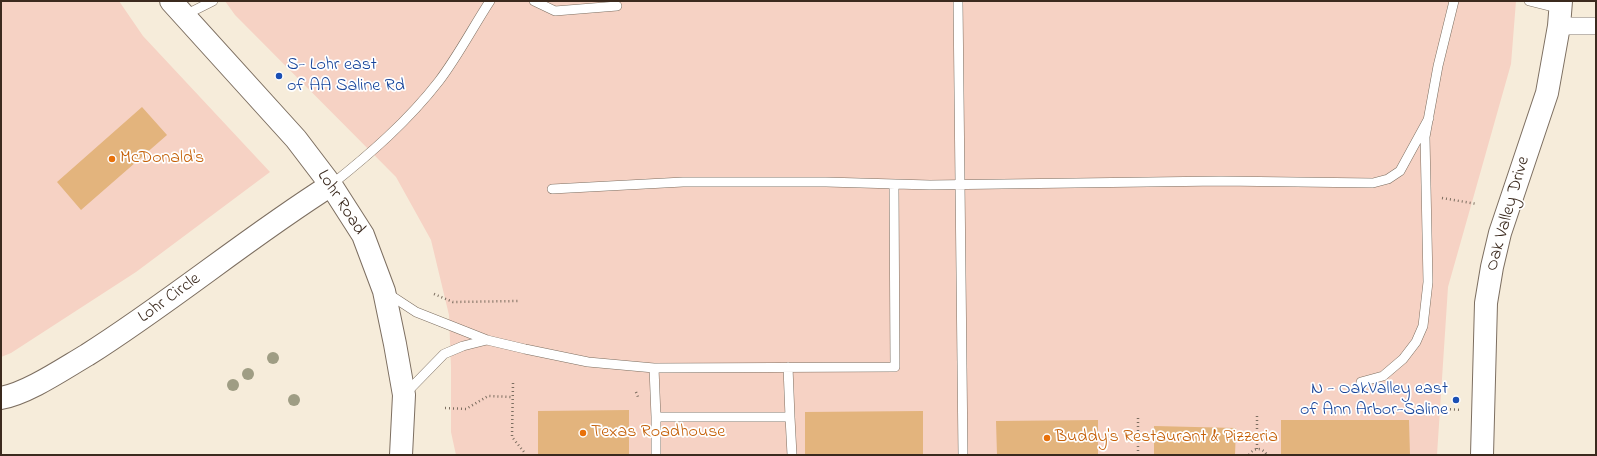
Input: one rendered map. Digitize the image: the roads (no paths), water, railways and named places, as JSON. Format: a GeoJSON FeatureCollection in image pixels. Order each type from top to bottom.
{"type":"FeatureCollection","features":[{"type":"Feature","properties":{"kind":"street","name":"Lohr Road"},"geometry":{"type":"LineString","coordinates":[[177,9],[296,139],[331,185],[362,235],[384,291],[404,394],[400,455]]}},
{"type":"Feature","properties":{"kind":"street"},"geometry":{"type":"LineString","coordinates":[[1560,12],[1596,26]]}},
{"type":"Feature","properties":{"kind":"street","name":"Oak Valley Drive"},"geometry":{"type":"LineString","coordinates":[[1482,455],[1486,303],[1492,267],[1500,232],[1547,94],[1560,12]]}},
{"type":"Feature","properties":{"kind":"street","name":"Lohr Circle"},"geometry":{"type":"LineString","coordinates":[[1,398],[11,396],[61,371],[127,330],[295,208],[331,185]]}},
{"type":"Feature","properties":{"kind":"lane"},"geometry":{"type":"LineString","coordinates":[[177,9],[213,1]]}},
{"type":"Feature","properties":{"kind":"lane"},"geometry":{"type":"LineString","coordinates":[[331,185],[367,157],[384,141],[439,81],[490,1]]}},
{"type":"Feature","properties":{"kind":"lane"},"geometry":{"type":"LineString","coordinates":[[534,1],[555,11],[617,6]]}},
{"type":"Feature","properties":{"kind":"lane"},"geometry":{"type":"LineString","coordinates":[[958,1],[963,455]]}},
{"type":"Feature","properties":{"kind":"lane"},"geometry":{"type":"LineString","coordinates":[[1361,382],[1383,376],[1403,359],[1416,342],[1422,326],[1428,282],[1425,137],[1438,66],[1454,1]]}},
{"type":"Feature","properties":{"kind":"lane"},"geometry":{"type":"LineString","coordinates":[[1529,1],[1560,12]]}},
{"type":"Feature","properties":{"kind":"lane"},"geometry":{"type":"LineString","coordinates":[[552,188],[683,182],[826,182],[894,185],[1221,181],[1373,183],[1388,179],[1400,171],[1429,118]]}},
{"type":"Feature","properties":{"kind":"lane"},"geometry":{"type":"LineString","coordinates":[[384,291],[416,312],[487,340],[588,362],[654,368],[895,367],[894,185]]}},
{"type":"Feature","properties":{"kind":"lane"},"geometry":{"type":"LineString","coordinates":[[404,394],[444,354],[463,346],[487,340]]}},
{"type":"Feature","properties":{"kind":"lane"},"geometry":{"type":"LineString","coordinates":[[788,367],[792,455]]}},
{"type":"Feature","properties":{"kind":"lane"},"geometry":{"type":"LineString","coordinates":[[654,368],[656,455]]}},
{"type":"Feature","properties":{"kind":"lane"},"geometry":{"type":"LineString","coordinates":[[656,417],[790,417]]}},
{"type":"Feature","properties":{"kind":"place","name":"S- Lohr east of AA Saline Rd"},"geometry":{"type":"Point","coordinates":[279,76]}},
{"type":"Feature","properties":{"kind":"place","name":"McDonald's"},"geometry":{"type":"Point","coordinates":[112,159]}},
{"type":"Feature","properties":{"kind":"place","name":"N - OakValley east of Ann Arbor-Saline"},"geometry":{"type":"Point","coordinates":[1456,400]}},
{"type":"Feature","properties":{"kind":"place","name":"Texas Roadhouse"},"geometry":{"type":"Point","coordinates":[583,433]}},
{"type":"Feature","properties":{"kind":"place","name":"Buddy's Restaurant & Pizzeria"},"geometry":{"type":"Point","coordinates":[1047,438]}}]}
